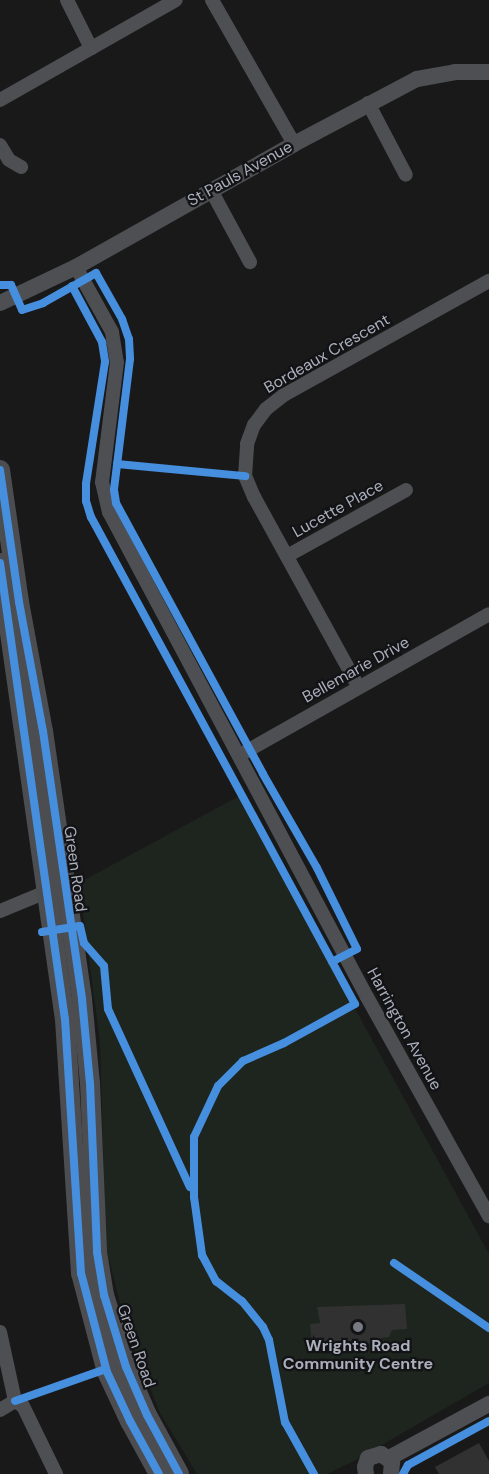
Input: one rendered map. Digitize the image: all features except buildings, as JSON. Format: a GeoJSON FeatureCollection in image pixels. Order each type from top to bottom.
{"type":"FeatureCollection","features":[{"type":"Feature","properties":{"kind":"main road","name":"Green Road"},"geometry":{"type":"LineString","coordinates":[[0,470],[43,731],[70,1072],[81,1273],[107,1372],[159,1474]]}},
{"type":"Feature","properties":{"kind":"main road","name":"Green Road"},"geometry":{"type":"LineString","coordinates":[[0,563],[56,888],[84,1020],[90,1083],[97,1252],[104,1295],[126,1367],[147,1415],[179,1474]]}},
{"type":"Feature","properties":{"kind":"street"},"geometry":{"type":"LineString","coordinates":[[67,0],[91,48]]}},
{"type":"Feature","properties":{"kind":"street"},"geometry":{"type":"LineString","coordinates":[[0,100],[177,0]]}},
{"type":"Feature","properties":{"kind":"street"},"geometry":{"type":"LineString","coordinates":[[212,0],[294,144]]}},
{"type":"Feature","properties":{"kind":"street","name":"St Pauls Avenue"},"geometry":{"type":"LineString","coordinates":[[0,303],[76,267],[294,144],[417,79],[454,72],[489,72]]}},
{"type":"Feature","properties":{"kind":"street"},"geometry":{"type":"LineString","coordinates":[[368,104],[406,175]]}},
{"type":"Feature","properties":{"kind":"street"},"geometry":{"type":"LineString","coordinates":[[0,145],[9,160],[21,167]]}},
{"type":"Feature","properties":{"kind":"street"},"geometry":{"type":"LineString","coordinates":[[211,190],[250,262]]}},
{"type":"Feature","properties":{"kind":"street","name":"Harrington Avenue"},"geometry":{"type":"LineString","coordinates":[[76,267],[112,332],[117,362],[102,482],[109,512],[367,997],[489,1216]]}},
{"type":"Feature","properties":{"kind":"street","name":"Bordeaux Crescent"},"geometry":{"type":"LineString","coordinates":[[358,686],[245,476],[247,444],[254,426],[266,409],[284,395],[489,281]]}},
{"type":"Feature","properties":{"kind":"street","name":"Lucette Place"},"geometry":{"type":"LineString","coordinates":[[287,556],[406,490]]}},
{"type":"Feature","properties":{"kind":"street","name":"Bellemarie Drive"},"geometry":{"type":"LineString","coordinates":[[240,755],[358,686],[489,614]]}},
{"type":"Feature","properties":{"kind":"street"},"geometry":{"type":"LineString","coordinates":[[0,911],[56,888]]}},
{"type":"Feature","properties":{"kind":"street"},"geometry":{"type":"LineString","coordinates":[[0,1332],[15,1401],[23,1406],[56,1474]]}},
{"type":"Feature","properties":{"kind":"street"},"geometry":{"type":"LineString","coordinates":[[0,1410],[15,1401]]}},
{"type":"Feature","properties":{"kind":"street"},"geometry":{"type":"LineString","coordinates":[[364,1473],[366,1462],[372,1455],[381,1454],[390,1466],[489,1404]]}},
{"type":"Feature","properties":{"kind":"shaded area"},"geometry":{"type":"Polygon","coordinates":[[[239,796],[489,1254],[489,1383],[354,1461],[327,1474],[197,1474],[160,1413],[128,1333],[106,1248],[100,1042],[79,883],[239,796]]]}},
{"type":"Feature","properties":{"kind":"cycle path"},"geometry":{"type":"LineString","coordinates":[[0,285],[11,285],[22,310],[43,303],[96,273],[122,319],[129,339],[130,359],[114,490],[116,503],[263,774],[317,868],[357,949],[332,962]]}},
{"type":"Feature","properties":{"kind":"cycle path"},"geometry":{"type":"LineString","coordinates":[[72,286],[102,342],[105,362],[86,484],[86,501],[91,517],[355,1004],[284,1043],[243,1061],[218,1086],[194,1137],[194,1197],[202,1255],[216,1281],[242,1301],[263,1327],[269,1340],[285,1422],[314,1474]]}},
{"type":"Feature","properties":{"kind":"cycle path"},"geometry":{"type":"LineString","coordinates":[[117,464],[245,476]]}},
{"type":"Feature","properties":{"kind":"cycle path"},"geometry":{"type":"LineString","coordinates":[[0,470],[19,602],[43,731],[82,999],[90,1083],[97,1252],[104,1295],[126,1367],[147,1415],[179,1474]]}},
{"type":"Feature","properties":{"kind":"cycle path"},"geometry":{"type":"LineString","coordinates":[[0,563],[65,1019],[81,1273],[107,1372],[159,1474]]}},
{"type":"Feature","properties":{"kind":"cycle path"},"geometry":{"type":"LineString","coordinates":[[42,932],[80,926],[84,943],[104,966],[108,1009],[190,1187]]}},
{"type":"Feature","properties":{"kind":"cycle path"},"geometry":{"type":"LineString","coordinates":[[394,1263],[489,1328]]}},
{"type":"Feature","properties":{"kind":"cycle path"},"geometry":{"type":"LineString","coordinates":[[15,1401],[106,1369]]}},
{"type":"Feature","properties":{"kind":"cycle path"},"geometry":{"type":"LineString","coordinates":[[403,1474],[408,1465],[489,1421]]}},
{"type":"Feature","properties":{"kind":"place","name":"Wrights Road Community Centre"},"geometry":{"type":"Point","coordinates":[358,1327]}}]}
